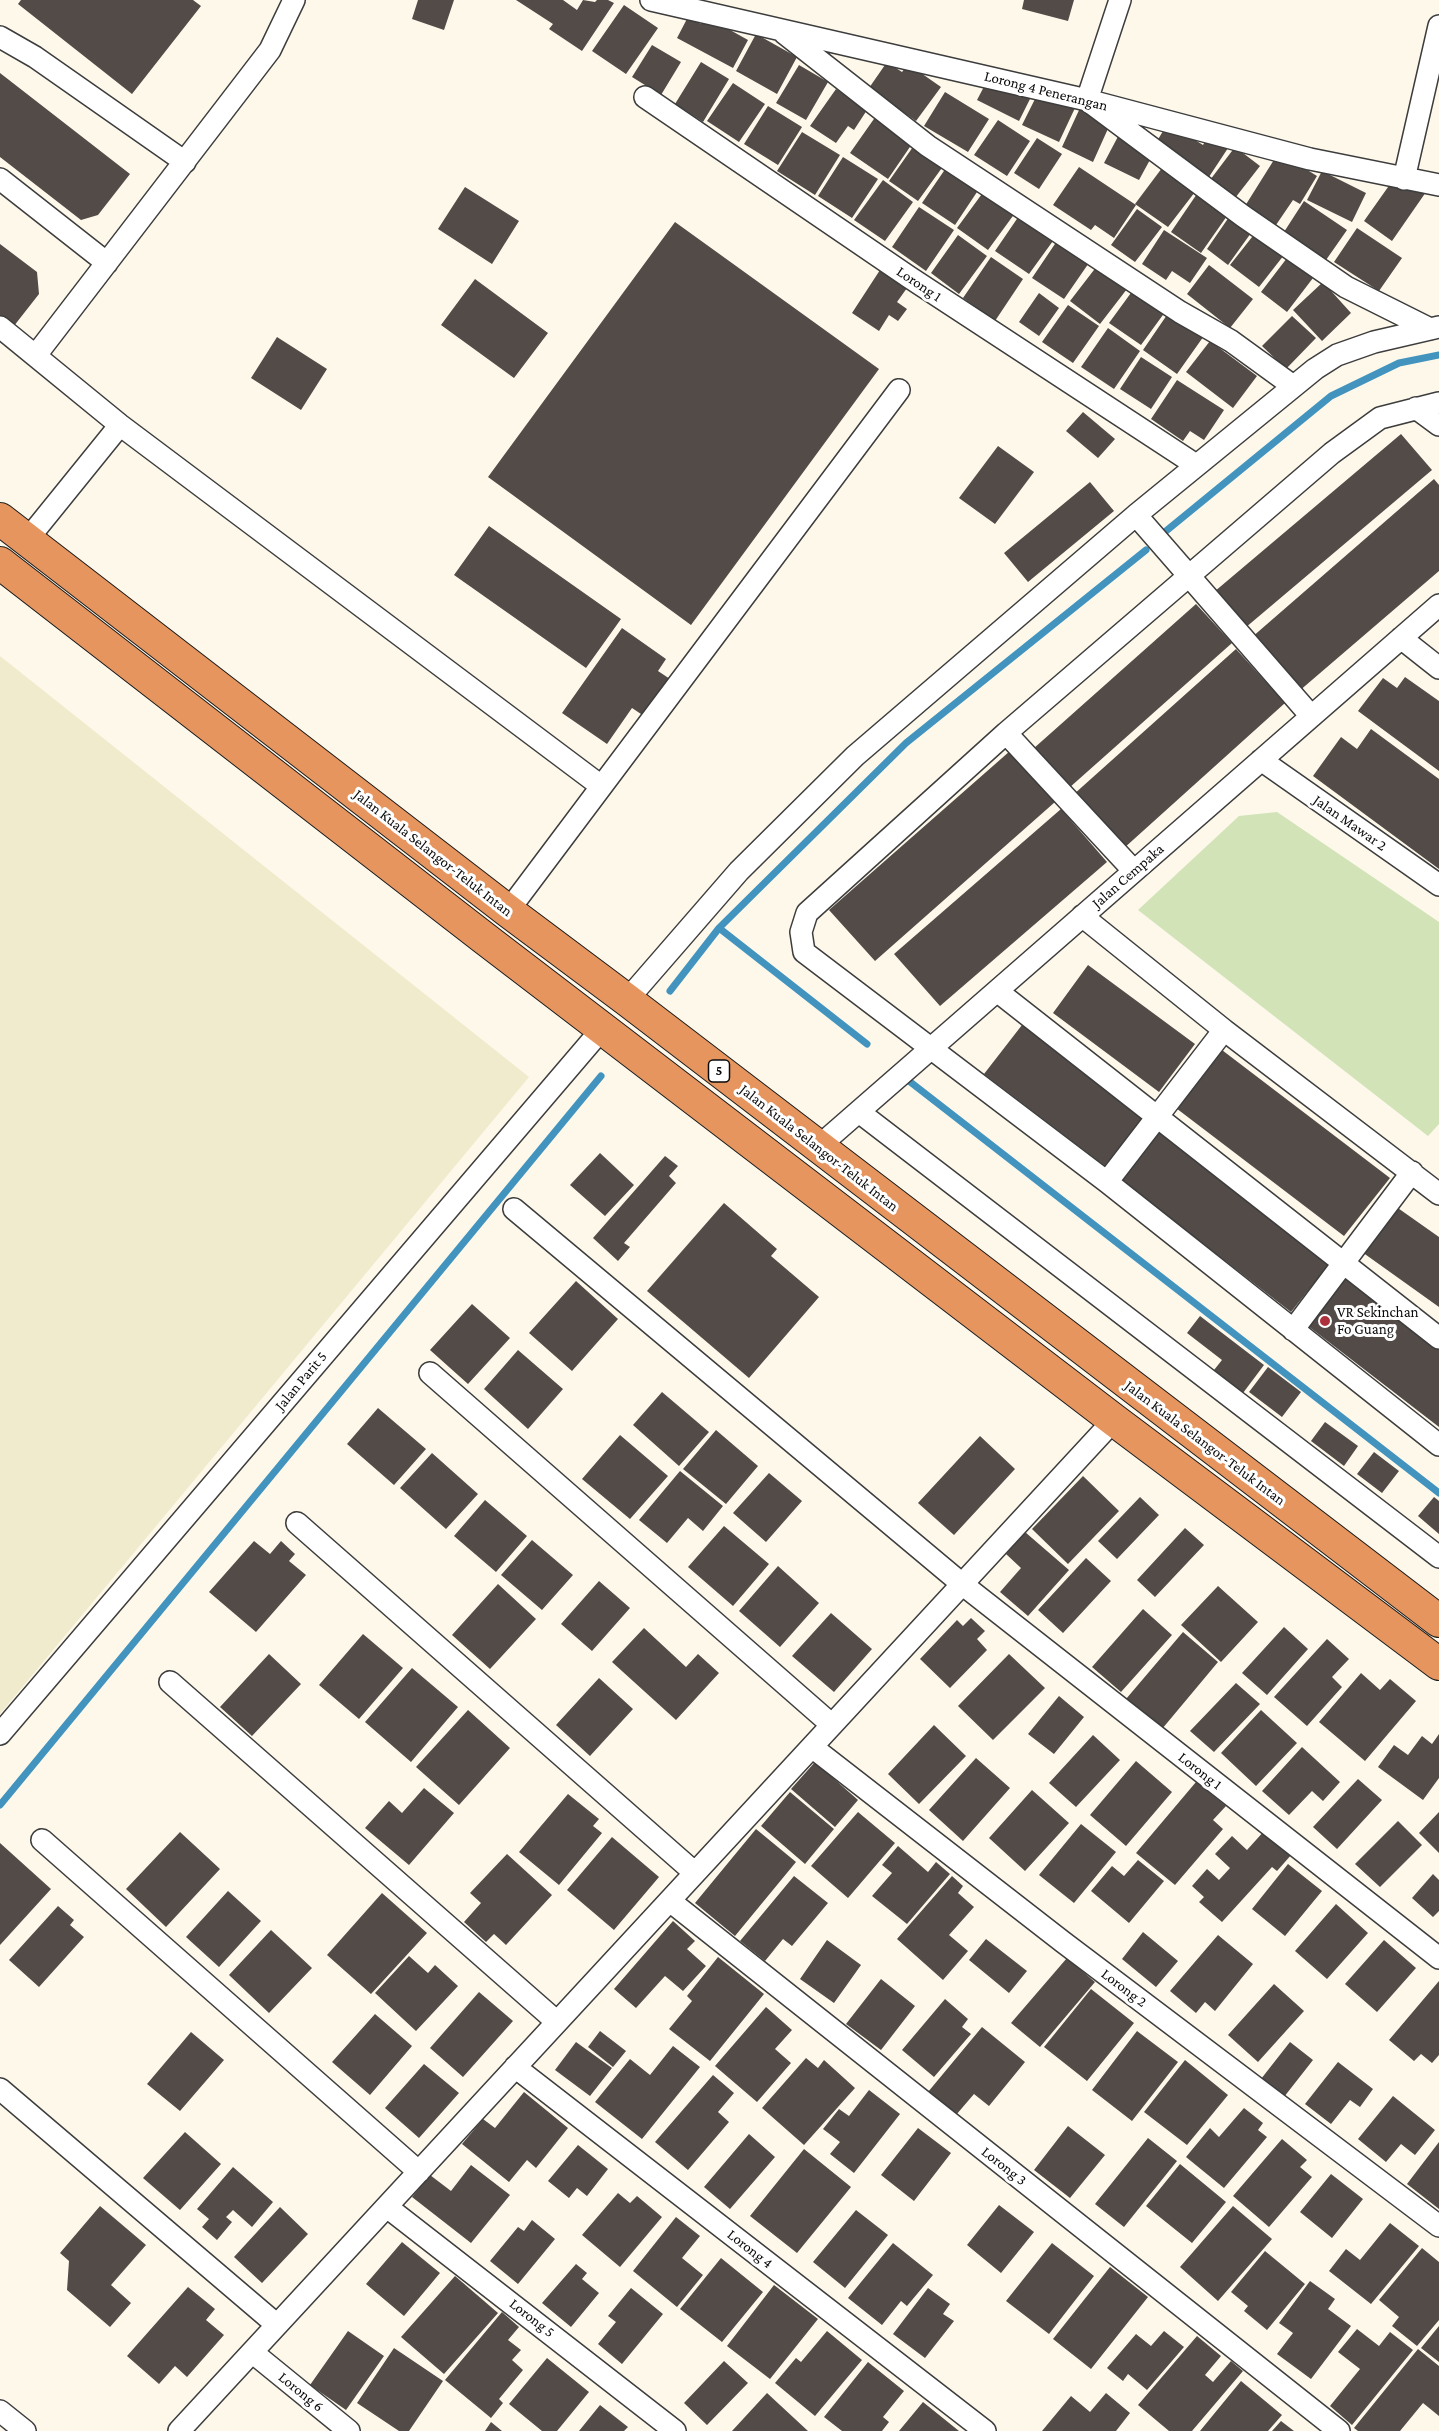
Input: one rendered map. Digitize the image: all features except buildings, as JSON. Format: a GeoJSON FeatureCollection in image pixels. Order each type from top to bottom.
{"type":"FeatureCollection","features":[{"type":"Feature","properties":{"kind":"highway","name":"Jalan Kuala Selangor-Teluk Intan"},"geometry":{"type":"LineString","coordinates":[[0,519],[516,899],[627,1000],[1439,1620]]}},
{"type":"Feature","properties":{"kind":"highway","name":"5"},"geometry":{"type":"LineString","coordinates":[[0,563],[602,1029],[1114,1420],[1439,1664]]}},
{"type":"Feature","properties":{"kind":"street"},"geometry":{"type":"LineString","coordinates":[[36,356],[270,51],[294,0]]}},
{"type":"Feature","properties":{"kind":"street","name":"Lorong 4 Penerangan"},"geometry":{"type":"LineString","coordinates":[[651,0],[1087,100],[1310,159],[1439,185]]}},
{"type":"Feature","properties":{"kind":"street"},"geometry":{"type":"LineString","coordinates":[[1120,0],[1087,100],[1243,216],[1346,287],[1434,328]]}},
{"type":"Feature","properties":{"kind":"street"},"geometry":{"type":"LineString","coordinates":[[1404,178],[1439,26]]}},
{"type":"Feature","properties":{"kind":"street"},"geometry":{"type":"LineString","coordinates":[[779,28],[928,146],[1180,312],[1231,341],[1293,386]]}},
{"type":"Feature","properties":{"kind":"street"},"geometry":{"type":"LineString","coordinates":[[0,37],[35,57],[185,162]]}},
{"type":"Feature","properties":{"kind":"street","name":"Lorong 1"},"geometry":{"type":"LineString","coordinates":[[645,97],[909,277],[1196,465]]}},
{"type":"Feature","properties":{"kind":"street"},"geometry":{"type":"LineString","coordinates":[[0,179],[108,262]]}},
{"type":"Feature","properties":{"kind":"street"},"geometry":{"type":"LineString","coordinates":[[0,327],[120,426],[602,786]]}},
{"type":"Feature","properties":{"kind":"street"},"geometry":{"type":"LineString","coordinates":[[627,1000],[739,871],[855,756],[1196,465],[1314,369],[1337,355],[1385,339],[1434,328]]}},
{"type":"Feature","properties":{"kind":"street"},"geometry":{"type":"LineString","coordinates":[[516,899],[899,390]]}},
{"type":"Feature","properties":{"kind":"street"},"geometry":{"type":"LineString","coordinates":[[1439,404],[1380,418],[1355,435],[1006,733],[807,913],[801,932],[804,952],[1107,1182],[1439,1445]]}},
{"type":"Feature","properties":{"kind":"street"},"geometry":{"type":"LineString","coordinates":[[1416,408],[1439,425]]}},
{"type":"Feature","properties":{"kind":"street"},"geometry":{"type":"LineString","coordinates":[[27,540],[120,426]]}},
{"type":"Feature","properties":{"kind":"street"},"geometry":{"type":"LineString","coordinates":[[1136,515],[1311,716]]}},
{"type":"Feature","properties":{"kind":"street","name":"Jalan Cempaka"},"geometry":{"type":"LineString","coordinates":[[818,1147],[1439,605]]}},
{"type":"Feature","properties":{"kind":"street"},"geometry":{"type":"LineString","coordinates":[[1401,638],[1439,668]]}},
{"type":"Feature","properties":{"kind":"street"},"geometry":{"type":"LineString","coordinates":[[1006,733],[1134,871]]}},
{"type":"Feature","properties":{"kind":"street","name":"Jalan Mawar 2"},"geometry":{"type":"LineString","coordinates":[[1261,760],[1439,885]]}},
{"type":"Feature","properties":{"kind":"street"},"geometry":{"type":"LineString","coordinates":[[1082,916],[1224,1030],[1439,1194]]}},
{"type":"Feature","properties":{"kind":"street"},"geometry":{"type":"LineString","coordinates":[[997,991],[1439,1338]]}},
{"type":"Feature","properties":{"kind":"street","name":"Jalan Parit 5"},"geometry":{"type":"LineString","coordinates":[[0,1734],[602,1029]]}},
{"type":"Feature","properties":{"kind":"street"},"geometry":{"type":"LineString","coordinates":[[1107,1182],[1224,1030]]}},
{"type":"Feature","properties":{"kind":"street"},"geometry":{"type":"LineString","coordinates":[[858,1112],[1439,1557]]}},
{"type":"Feature","properties":{"kind":"street"},"geometry":{"type":"LineString","coordinates":[[1293,1330],[1412,1172]]}},
{"type":"Feature","properties":{"kind":"street","name":"Lorong 1"},"geometry":{"type":"LineString","coordinates":[[514,1209],[962,1584],[1439,1958]]}},
{"type":"Feature","properties":{"kind":"street"},"geometry":{"type":"LineString","coordinates":[[430,1373],[832,1725]]}},
{"type":"Feature","properties":{"kind":"street"},"geometry":{"type":"LineString","coordinates":[[179,2431],[1114,1420]]}},
{"type":"Feature","properties":{"kind":"street"},"geometry":{"type":"LineString","coordinates":[[297,1523],[695,1873]]}},
{"type":"Feature","properties":{"kind":"street"},"geometry":{"type":"LineString","coordinates":[[170,1682],[557,2022]]}},
{"type":"Feature","properties":{"kind":"street","name":"Lorong 2"},"geometry":{"type":"LineString","coordinates":[[812,1747],[1072,1949],[1439,2226]]}},
{"type":"Feature","properties":{"kind":"street"},"geometry":{"type":"LineString","coordinates":[[42,1840],[419,2172]]}},
{"type":"Feature","properties":{"kind":"street","name":"Lorong 3"},"geometry":{"type":"LineString","coordinates":[[670,1901],[1340,2431]]}},
{"type":"Feature","properties":{"kind":"street","name":"Lorong 4"},"geometry":{"type":"LineString","coordinates":[[515,2067],[986,2431]]}},
{"type":"Feature","properties":{"kind":"street"},"geometry":{"type":"LineString","coordinates":[[0,2089],[277,2325]]}},
{"type":"Feature","properties":{"kind":"street","name":"Lorong 5"},"geometry":{"type":"LineString","coordinates":[[387,2207],[675,2431]]}},
{"type":"Feature","properties":{"kind":"street","name":"Lorong 6"},"geometry":{"type":"LineString","coordinates":[[252,2352],[349,2431]]}},
{"type":"Feature","properties":{"kind":"street"},"geometry":{"type":"LineString","coordinates":[[0,2410],[25,2431]]}},
{"type":"Feature","properties":{"kind":"shaded area"},"geometry":{"type":"Polygon","coordinates":[[[0,656],[529,1077],[0,1714],[0,656]]]}},
{"type":"Feature","properties":{"kind":"green space"},"geometry":{"type":"Polygon","coordinates":[[[1277,812],[1439,922],[1439,1124],[1428,1136],[1138,910],[1239,816],[1277,812]]]}},
{"type":"Feature","properties":{"kind":"waterway"},"geometry":{"type":"LineString","coordinates":[[1166,531],[1331,396],[1399,363],[1439,355]]}},
{"type":"Feature","properties":{"kind":"waterway"},"geometry":{"type":"LineString","coordinates":[[670,991],[719,928],[906,743],[1146,550]]}},
{"type":"Feature","properties":{"kind":"waterway"},"geometry":{"type":"LineString","coordinates":[[719,928],[867,1044]]}},
{"type":"Feature","properties":{"kind":"waterway"},"geometry":{"type":"LineString","coordinates":[[0,1805],[601,1076]]}},
{"type":"Feature","properties":{"kind":"waterway"},"geometry":{"type":"LineString","coordinates":[[909,1081],[1439,1493]]}},
{"type":"Feature","properties":{"kind":"place","name":"VR Sekinchan Fo Guang"},"geometry":{"type":"Point","coordinates":[1325,1321]}}]}
